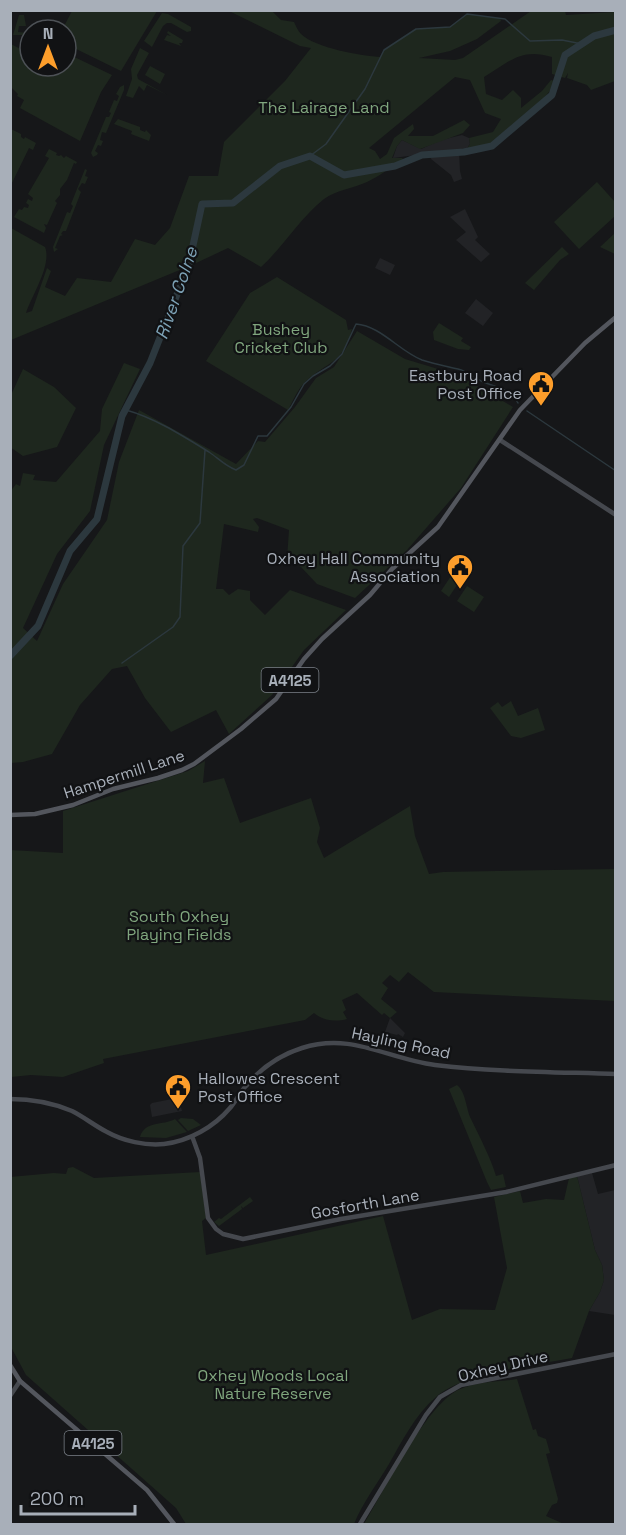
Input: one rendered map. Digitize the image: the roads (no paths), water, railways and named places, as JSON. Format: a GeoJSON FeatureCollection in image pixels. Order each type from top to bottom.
{"type":"FeatureCollection","features":[{"type":"Feature","properties":{"kind":"main road","name":"Hampermill Lane"},"geometry":{"type":"LineString","coordinates":[[10,815],[35,814],[73,805],[113,789],[158,778],[194,764],[219,746],[276,699],[312,650],[370,594],[392,569],[438,527],[520,410],[585,343],[615,317]]}},
{"type":"Feature","properties":{"kind":"main road","name":"A4125"},"geometry":{"type":"LineString","coordinates":[[10,1365],[20,1381],[147,1490],[174,1524]]}},
{"type":"Feature","properties":{"kind":"street"},"geometry":{"type":"LineString","coordinates":[[500,440],[615,515]]}},
{"type":"Feature","properties":{"kind":"street","name":"Hayling Road"},"geometry":{"type":"LineString","coordinates":[[10,1099],[32,1100],[59,1106],[74,1112],[108,1133],[137,1142],[164,1144],[192,1136],[214,1123],[226,1113],[246,1086],[265,1067],[290,1053],[324,1044],[361,1045],[420,1063],[444,1066],[615,1074]]}},
{"type":"Feature","properties":{"kind":"street","name":"Gosforth Lane"},"geometry":{"type":"LineString","coordinates":[[192,1136],[200,1158],[208,1218],[213,1226],[223,1234],[243,1239],[341,1219],[506,1192],[615,1165]]}},
{"type":"Feature","properties":{"kind":"street","name":"Oxhey Drive"},"geometry":{"type":"LineString","coordinates":[[360,1524],[405,1447],[440,1397],[461,1385],[615,1354]]}},
{"type":"Feature","properties":{"kind":"street"},"geometry":{"type":"LineString","coordinates":[[10,1396],[20,1381]]}},
{"type":"Feature","properties":{"kind":"waterway"},"geometry":{"type":"LineString","coordinates":[[310,156],[326,144],[365,89],[384,50],[416,29],[450,27],[467,14],[505,19],[530,41],[562,40],[582,44]]}},
{"type":"Feature","properties":{"kind":"waterway","name":"River Colne"},"geometry":{"type":"LineString","coordinates":[[10,656],[38,626],[70,551],[97,519],[122,416],[150,363],[189,264],[202,204],[233,203],[280,166],[310,156],[344,175],[395,166],[422,155],[464,152],[492,146],[552,95],[565,55],[594,36],[616,30]]}},
{"type":"Feature","properties":{"kind":"waterway"},"geometry":{"type":"LineString","coordinates":[[126,410],[169,428],[236,470],[244,465],[258,436],[267,436],[291,407],[304,384],[330,366],[342,354],[356,324],[374,329],[422,360],[461,370],[502,389],[518,403]]}},
{"type":"Feature","properties":{"kind":"waterway"},"geometry":{"type":"LineString","coordinates":[[527,411],[616,471]]}},
{"type":"Feature","properties":{"kind":"waterway"},"geometry":{"type":"LineString","coordinates":[[122,663],[173,627],[180,617],[183,546],[200,523],[205,450]]}},
{"type":"Feature","properties":{"kind":"place","name":"Eastbury Road Post Office"},"geometry":{"type":"Point","coordinates":[541,407]}},
{"type":"Feature","properties":{"kind":"place","name":"Oxhey Hall Community Association"},"geometry":{"type":"Point","coordinates":[460,590]}},
{"type":"Feature","properties":{"kind":"place","name":"Hallowes Crescent Post Office"},"geometry":{"type":"Point","coordinates":[178,1110]}},
{"type":"Feature","properties":{"kind":"park label","name":"The Lairage Land"},"geometry":{"type":"Point","coordinates":[324,107]}},
{"type":"Feature","properties":{"kind":"park label","name":"Bushey Cricket Club"},"geometry":{"type":"Point","coordinates":[281,338]}},
{"type":"Feature","properties":{"kind":"park label","name":"South Oxhey Playing Fields"},"geometry":{"type":"Point","coordinates":[179,925]}},
{"type":"Feature","properties":{"kind":"park label","name":"Oxhey Woods Local Nature Reserve"},"geometry":{"type":"Point","coordinates":[273,1384]}}]}
